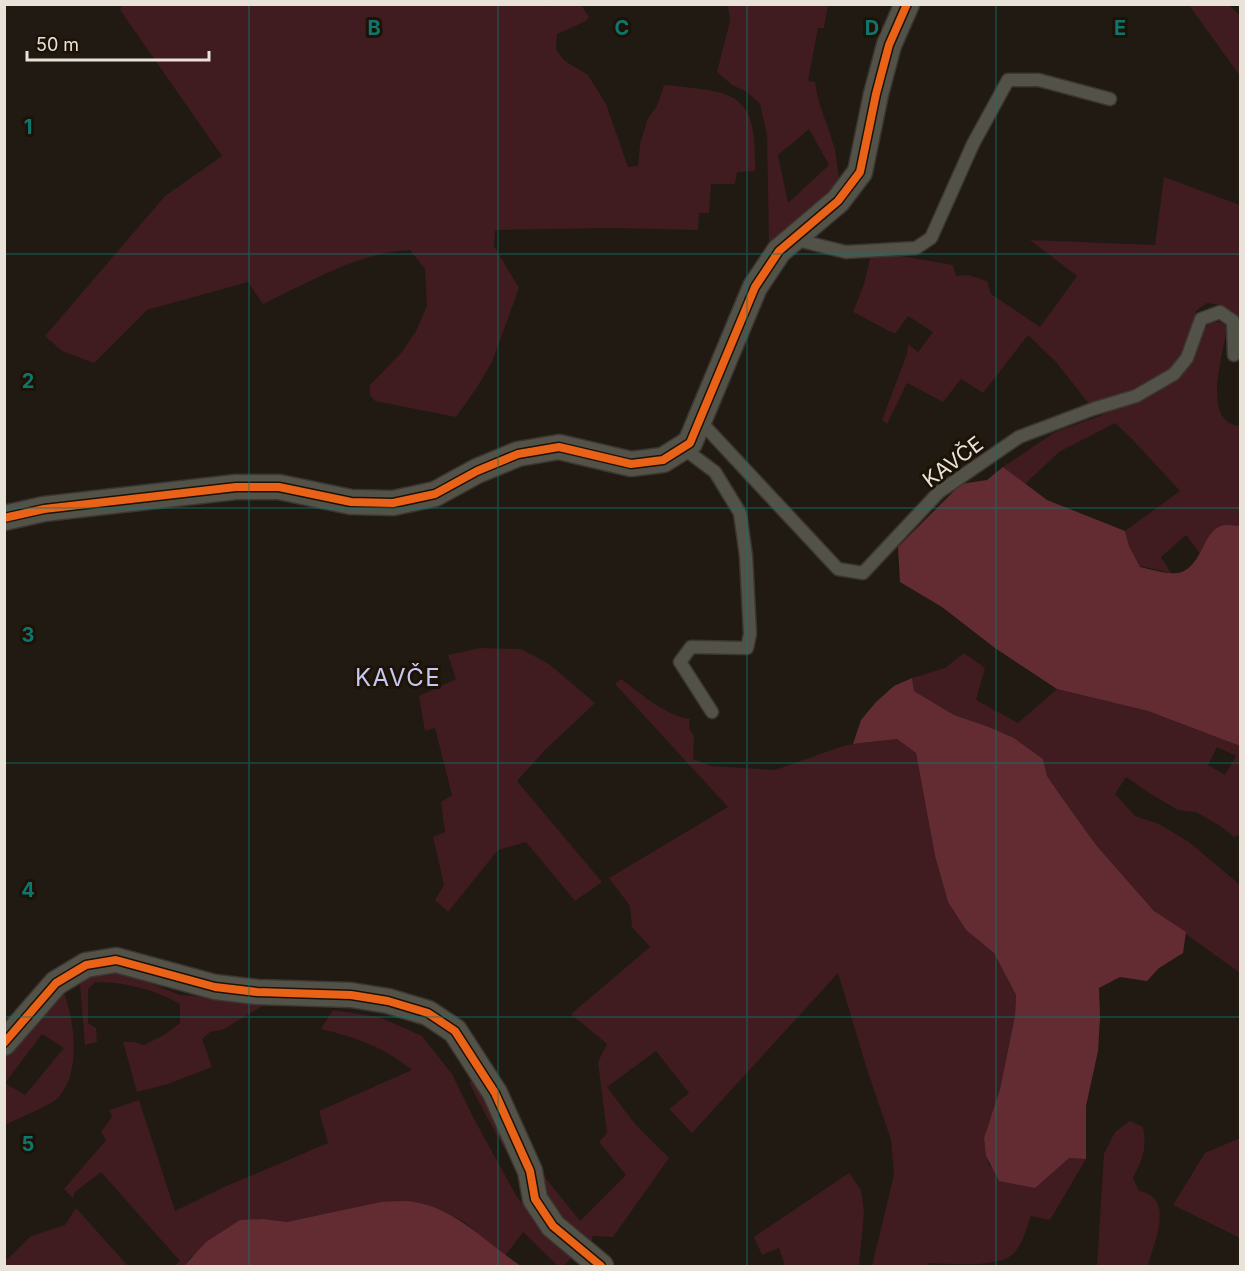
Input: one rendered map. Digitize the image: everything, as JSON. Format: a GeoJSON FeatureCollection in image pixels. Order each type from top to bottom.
{"type":"FeatureCollection","features":[{"type":"Feature","properties":{"kind":"street"},"geometry":{"type":"LineString","coordinates":[[4,518],[44,509],[236,487],[279,487],[351,502],[393,503],[435,494],[477,471],[518,453],[559,447],[631,464],[663,460],[690,443],[755,287],[779,251],[838,201],[860,172],[889,45],[907,4]]}},
{"type":"Feature","properties":{"kind":"street"},"geometry":{"type":"LineString","coordinates":[[4,1043],[56,983],[86,965],[116,960],[215,987],[257,992],[351,995],[388,1001],[428,1013],[455,1031],[495,1093],[530,1172],[535,1199],[553,1226],[601,1266]]}},
{"type":"Feature","properties":{"kind":"lane"},"geometry":{"type":"LineString","coordinates":[[793,239],[846,252],[916,248],[931,238],[973,144],[1008,80],[1039,80],[1110,99]]}},
{"type":"Feature","properties":{"kind":"lane","name":"KAVČE"},"geometry":{"type":"LineString","coordinates":[[700,421],[838,568],[863,573],[939,492],[1019,437],[1093,409],[1136,396],[1174,374],[1187,358],[1201,318],[1220,312],[1233,321],[1234,355]]}},
{"type":"Feature","properties":{"kind":"lane"},"geometry":{"type":"LineString","coordinates":[[683,448],[715,472],[740,513],[746,556],[750,634],[747,648],[691,647],[680,662],[712,712]]}},
{"type":"Feature","properties":{"kind":"shaded area"},"geometry":{"type":"Polygon","coordinates":[[[544,4],[545,7],[581,5],[589,17],[586,21],[557,34],[556,50],[565,61],[588,75],[606,104],[628,167],[638,166],[640,144],[648,118],[657,106],[664,85],[709,90],[725,94],[737,101],[746,110],[752,125],[755,171],[737,172],[735,184],[711,184],[709,213],[699,213],[698,230],[612,228],[495,230],[494,246],[519,288],[492,362],[456,417],[375,401],[370,395],[370,385],[402,352],[416,331],[427,306],[425,269],[410,250],[372,256],[353,262],[263,304],[248,282],[147,310],[94,363],[62,351],[45,336],[165,196],[222,156],[120,10],[122,5],[544,4]]]}},
{"type":"Feature","properties":{"kind":"shaded area"},"geometry":{"type":"Polygon","coordinates":[[[728,5],[828,5],[824,28],[818,28],[808,81],[815,82],[818,99],[835,149],[839,179],[819,202],[769,246],[767,135],[760,104],[747,92],[732,85],[717,72],[730,21],[728,5]],[[809,129],[778,155],[788,203],[829,165],[809,129]]]}},
{"type":"Feature","properties":{"kind":"shaded area"},"geometry":{"type":"Polygon","coordinates":[[[1189,5],[1229,5],[1240,16],[1240,76],[1189,5]]]}},
{"type":"Feature","properties":{"kind":"shaded area"},"geometry":{"type":"Polygon","coordinates":[[[1164,177],[1240,205],[1240,339],[1233,312],[1220,305],[1207,303],[1196,311],[1188,345],[1178,365],[1157,381],[1093,409],[1056,362],[1028,335],[983,393],[961,379],[943,402],[907,383],[887,424],[882,420],[907,354],[908,344],[918,352],[933,332],[908,316],[895,334],[853,312],[864,284],[871,255],[895,255],[953,265],[956,276],[968,275],[987,281],[991,294],[1040,327],[1077,276],[1030,240],[1155,245],[1164,177]]]}},
{"type":"Feature","properties":{"kind":"shaded area"},"geometry":{"type":"Polygon","coordinates":[[[1210,322],[1220,322],[1227,326],[1219,368],[1217,399],[1220,412],[1228,422],[1240,426],[1240,526],[1224,527],[1214,532],[1207,540],[1201,555],[1186,535],[1161,557],[1171,573],[1139,566],[1129,546],[1125,531],[1180,491],[1115,423],[1059,452],[1025,484],[1003,467],[1055,432],[1102,415],[1178,377],[1189,365],[1200,336],[1210,322]]]}},
{"type":"Feature","properties":{"kind":"shaded area"},"geometry":{"type":"Polygon","coordinates":[[[1003,467],[1047,500],[1125,531],[1129,546],[1140,567],[1166,573],[1182,572],[1194,562],[1215,529],[1223,525],[1240,526],[1240,746],[1148,711],[1057,689],[995,648],[942,607],[900,582],[898,547],[961,484],[987,480],[1003,467]]]}},
{"type":"Feature","properties":{"kind":"shaded area"},"geometry":{"type":"Polygon","coordinates":[[[480,648],[521,649],[549,664],[595,703],[546,749],[517,781],[602,882],[575,901],[526,842],[498,850],[448,912],[435,900],[444,885],[433,837],[445,832],[441,802],[452,795],[435,728],[425,731],[419,696],[456,679],[448,655],[480,648]]]}},
{"type":"Feature","properties":{"kind":"shaded area"},"geometry":{"type":"Polygon","coordinates":[[[964,653],[985,668],[976,700],[1018,723],[1057,689],[1148,711],[1240,746],[1240,835],[1234,837],[1196,812],[1178,810],[1126,777],[1115,794],[1135,816],[1159,824],[1189,842],[1240,885],[1240,973],[1154,911],[1096,845],[1047,776],[1043,759],[1014,738],[954,715],[914,691],[912,678],[945,668],[964,653]],[[1217,747],[1208,765],[1225,775],[1236,756],[1217,747]]]}},
{"type":"Feature","properties":{"kind":"shaded area"},"geometry":{"type":"Polygon","coordinates":[[[912,678],[914,691],[954,715],[1014,738],[1043,759],[1047,776],[1096,845],[1154,911],[1186,932],[1183,953],[1159,968],[1147,981],[1120,977],[1099,988],[1098,1051],[1086,1106],[1086,1159],[1069,1158],[1035,1188],[999,1181],[986,1156],[984,1138],[1000,1089],[1015,1016],[1016,995],[994,953],[966,930],[948,902],[935,856],[916,753],[897,739],[853,744],[861,720],[876,702],[894,686],[912,678]]]}},
{"type":"Feature","properties":{"kind":"shaded area"},"geometry":{"type":"Polygon","coordinates":[[[621,679],[670,713],[690,719],[689,729],[694,736],[693,759],[711,766],[775,770],[846,745],[897,739],[916,753],[935,856],[948,902],[966,930],[994,953],[1016,995],[1015,1016],[1000,1089],[984,1138],[990,1167],[1069,1158],[1086,1159],[1050,1220],[1031,1216],[1020,1244],[1009,1257],[982,1264],[929,1263],[929,1266],[872,1266],[894,1175],[891,1140],[838,973],[692,1133],[669,1109],[689,1093],[656,1051],[607,1087],[635,1124],[669,1158],[613,1237],[593,1236],[590,1246],[548,1208],[514,1164],[469,1082],[477,1081],[527,1155],[580,1221],[626,1175],[599,1142],[607,1133],[598,1062],[607,1044],[571,1014],[650,947],[632,927],[630,906],[609,878],[728,807],[615,684],[621,679]]]}},
{"type":"Feature","properties":{"kind":"shaded area"},"geometry":{"type":"Polygon","coordinates":[[[104,973],[122,974],[140,979],[180,995],[264,1001],[264,1005],[224,1029],[210,1032],[202,1039],[212,1067],[168,1084],[137,1092],[123,1042],[144,1045],[164,1035],[180,1023],[180,1004],[139,987],[95,982],[88,989],[88,1023],[96,1028],[97,1042],[85,1045],[80,984],[91,976],[104,973]]]}},
{"type":"Feature","properties":{"kind":"shaded area"},"geometry":{"type":"Polygon","coordinates":[[[56,992],[64,993],[71,1018],[74,1046],[71,1074],[59,1097],[42,1108],[5,1125],[4,1054],[56,992]],[[42,1034],[5,1083],[25,1095],[64,1048],[42,1034]]]}},
{"type":"Feature","properties":{"kind":"shaded area"},"geometry":{"type":"Polygon","coordinates":[[[333,1010],[379,1017],[422,1036],[452,1074],[517,1197],[553,1240],[573,1256],[564,1266],[558,1266],[523,1232],[505,1256],[464,1222],[445,1212],[414,1202],[287,1222],[264,1219],[191,1257],[184,1266],[175,1266],[180,1261],[101,1172],[75,1192],[73,1198],[64,1189],[106,1140],[101,1132],[112,1117],[109,1110],[139,1100],[175,1211],[222,1188],[328,1143],[319,1111],[412,1070],[369,1044],[321,1029],[333,1010]]]}},
{"type":"Feature","properties":{"kind":"shaded area"},"geometry":{"type":"Polygon","coordinates":[[[1130,1121],[1143,1127],[1145,1141],[1143,1153],[1133,1178],[1139,1191],[1150,1195],[1157,1202],[1160,1211],[1158,1233],[1148,1266],[1097,1266],[1104,1154],[1115,1132],[1130,1121]]]}},
{"type":"Feature","properties":{"kind":"shaded area"},"geometry":{"type":"Polygon","coordinates":[[[1240,1138],[1240,1240],[1173,1205],[1205,1153],[1240,1138]]]}},
{"type":"Feature","properties":{"kind":"shaded area"},"geometry":{"type":"Polygon","coordinates":[[[849,1173],[861,1190],[864,1212],[859,1266],[785,1266],[779,1248],[762,1255],[754,1237],[849,1173]]]}},
{"type":"Feature","properties":{"kind":"shaded area"},"geometry":{"type":"Polygon","coordinates":[[[381,1202],[414,1202],[444,1212],[458,1219],[521,1266],[184,1266],[206,1242],[240,1220],[264,1219],[287,1222],[381,1202]]]}},
{"type":"Feature","properties":{"kind":"shaded area"},"geometry":{"type":"Polygon","coordinates":[[[76,1208],[128,1266],[5,1266],[5,1260],[31,1236],[65,1225],[76,1208]]]}},
{"type":"Feature","properties":{"kind":"cycle path"},"geometry":{"type":"LineString","coordinates":[[4,518],[44,509],[236,487],[279,487],[351,502],[393,503],[435,494],[477,471],[518,454],[559,447],[631,464],[663,460],[690,443],[755,287],[779,251],[838,201],[860,172],[889,45],[907,4]]}},
{"type":"Feature","properties":{"kind":"cycle path"},"geometry":{"type":"LineString","coordinates":[[4,1043],[56,983],[86,965],[116,960],[215,987],[257,992],[351,995],[388,1001],[428,1013],[455,1031],[495,1093],[530,1171],[535,1199],[553,1226],[601,1266]]}},
{"type":"Feature","properties":{"kind":"district","name":"KAVČE"},"geometry":{"type":"Point","coordinates":[398,678]}}]}
